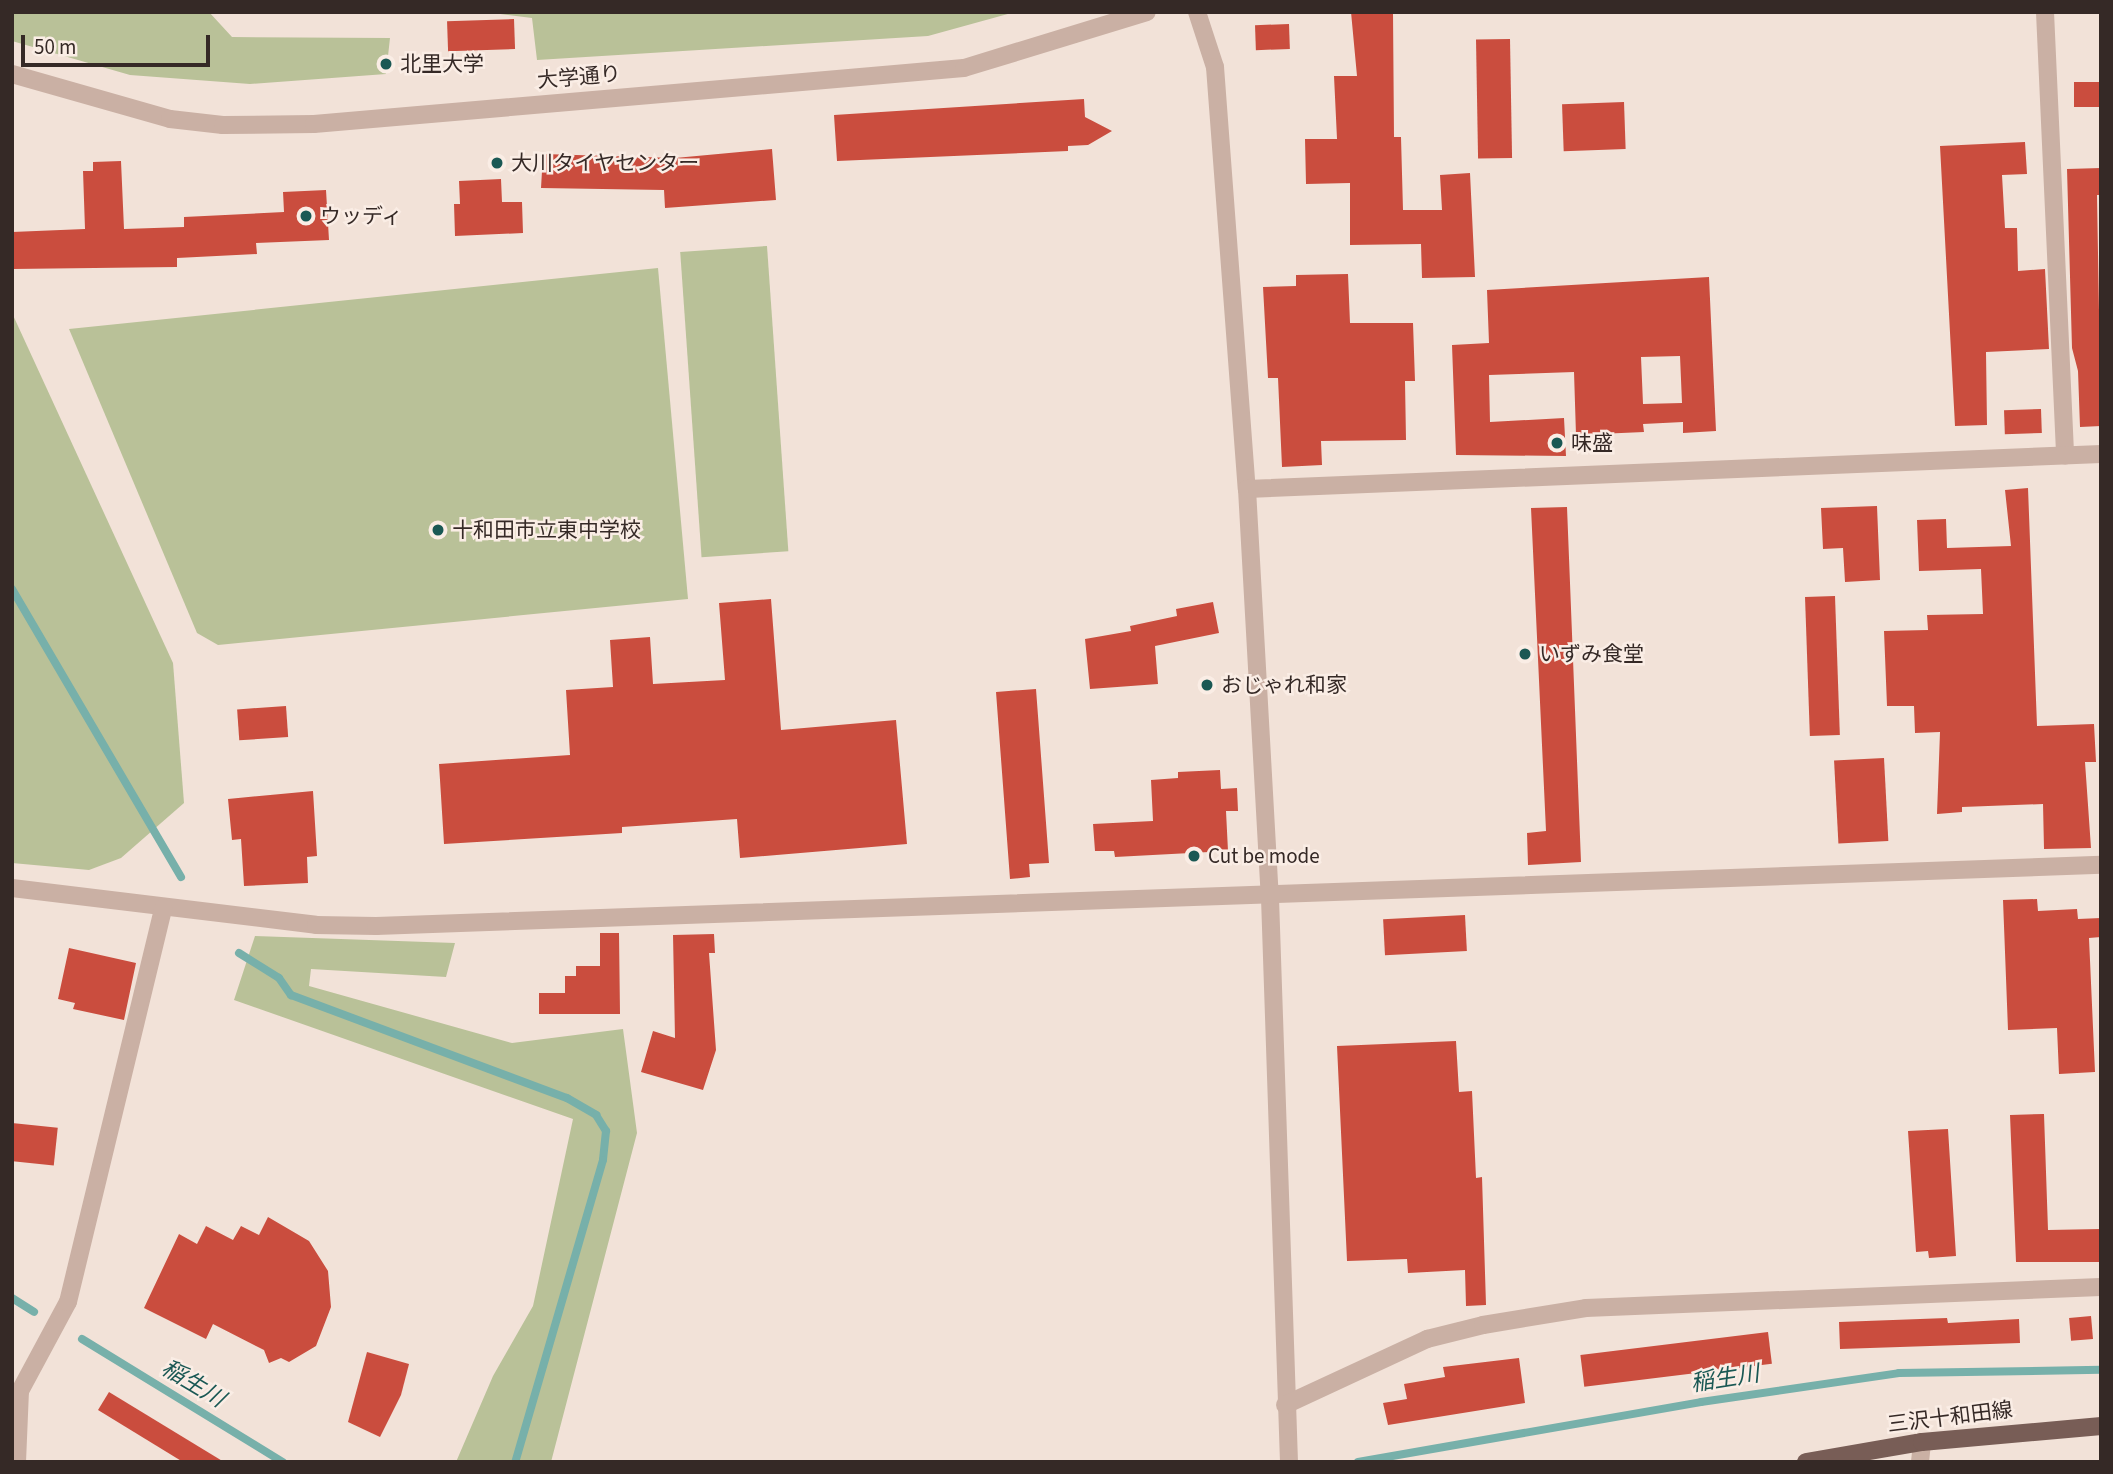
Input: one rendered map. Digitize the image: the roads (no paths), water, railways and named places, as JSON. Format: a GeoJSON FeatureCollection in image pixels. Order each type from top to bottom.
{"type":"FeatureCollection","features":[{"type":"Feature","properties":{"kind":"main road","name":"三沢十和田線"},"geometry":{"type":"LineString","coordinates":[[1806,1462],[1922,1442],[2101,1426]]}},
{"type":"Feature","properties":{"kind":"street","name":"大学通り"},"geometry":{"type":"LineString","coordinates":[[12,74],[170,119],[223,125],[314,124],[964,68],[1147,12]]}},
{"type":"Feature","properties":{"kind":"street"},"geometry":{"type":"LineString","coordinates":[[1198,12],[1215,67],[1247,489],[1270,898],[1289,1462]]}},
{"type":"Feature","properties":{"kind":"street"},"geometry":{"type":"LineString","coordinates":[[2045,12],[2065,456]]}},
{"type":"Feature","properties":{"kind":"street"},"geometry":{"type":"LineString","coordinates":[[1247,489],[2101,454]]}},
{"type":"Feature","properties":{"kind":"street"},"geometry":{"type":"LineString","coordinates":[[12,888],[316,925],[376,926],[1270,898],[2101,865]]}},
{"type":"Feature","properties":{"kind":"street"},"geometry":{"type":"LineString","coordinates":[[17,1462],[20,1391],[68,1302],[163,908]]}},
{"type":"Feature","properties":{"kind":"street"},"geometry":{"type":"LineString","coordinates":[[1285,1405],[1427,1339],[1483,1325],[1575,1310],[2101,1287]]}},
{"type":"Feature","properties":{"kind":"street"},"geometry":{"type":"LineString","coordinates":[[1920,1462],[1922,1442]]}},
{"type":"Feature","properties":{"kind":"waterway"},"geometry":{"type":"LineString","coordinates":[[12,589],[181,877]]}},
{"type":"Feature","properties":{"kind":"waterway"},"geometry":{"type":"LineString","coordinates":[[239,953],[279,978],[291,995],[567,1098],[596,1115],[606,1131],[603,1160],[515,1462]]}},
{"type":"Feature","properties":{"kind":"waterway","name":"稲生川"},"geometry":{"type":"LineString","coordinates":[[12,1298],[34,1312]]}},
{"type":"Feature","properties":{"kind":"waterway","name":"稲生川"},"geometry":{"type":"LineString","coordinates":[[82,1339],[283,1462]]}},
{"type":"Feature","properties":{"kind":"waterway","name":"稲生川"},"geometry":{"type":"LineString","coordinates":[[1358,1462],[1701,1402],[1899,1373],[2101,1370]]}},
{"type":"Feature","properties":{"kind":"place","name":"北里大学"},"geometry":{"type":"Point","coordinates":[386,64]}},
{"type":"Feature","properties":{"kind":"place","name":"大川タイヤセンター"},"geometry":{"type":"Point","coordinates":[497,163]}},
{"type":"Feature","properties":{"kind":"place","name":"ウッディ"},"geometry":{"type":"Point","coordinates":[306,216]}},
{"type":"Feature","properties":{"kind":"place","name":"味盛"},"geometry":{"type":"Point","coordinates":[1557,443]}},
{"type":"Feature","properties":{"kind":"place","name":"十和田市立東中学校"},"geometry":{"type":"Point","coordinates":[438,530]}},
{"type":"Feature","properties":{"kind":"place","name":"いずみ食堂"},"geometry":{"type":"Point","coordinates":[1525,654]}},
{"type":"Feature","properties":{"kind":"place","name":"おじゃれ和家"},"geometry":{"type":"Point","coordinates":[1207,685]}},
{"type":"Feature","properties":{"kind":"place","name":"Cut be mode"},"geometry":{"type":"Point","coordinates":[1194,856]}}]}
